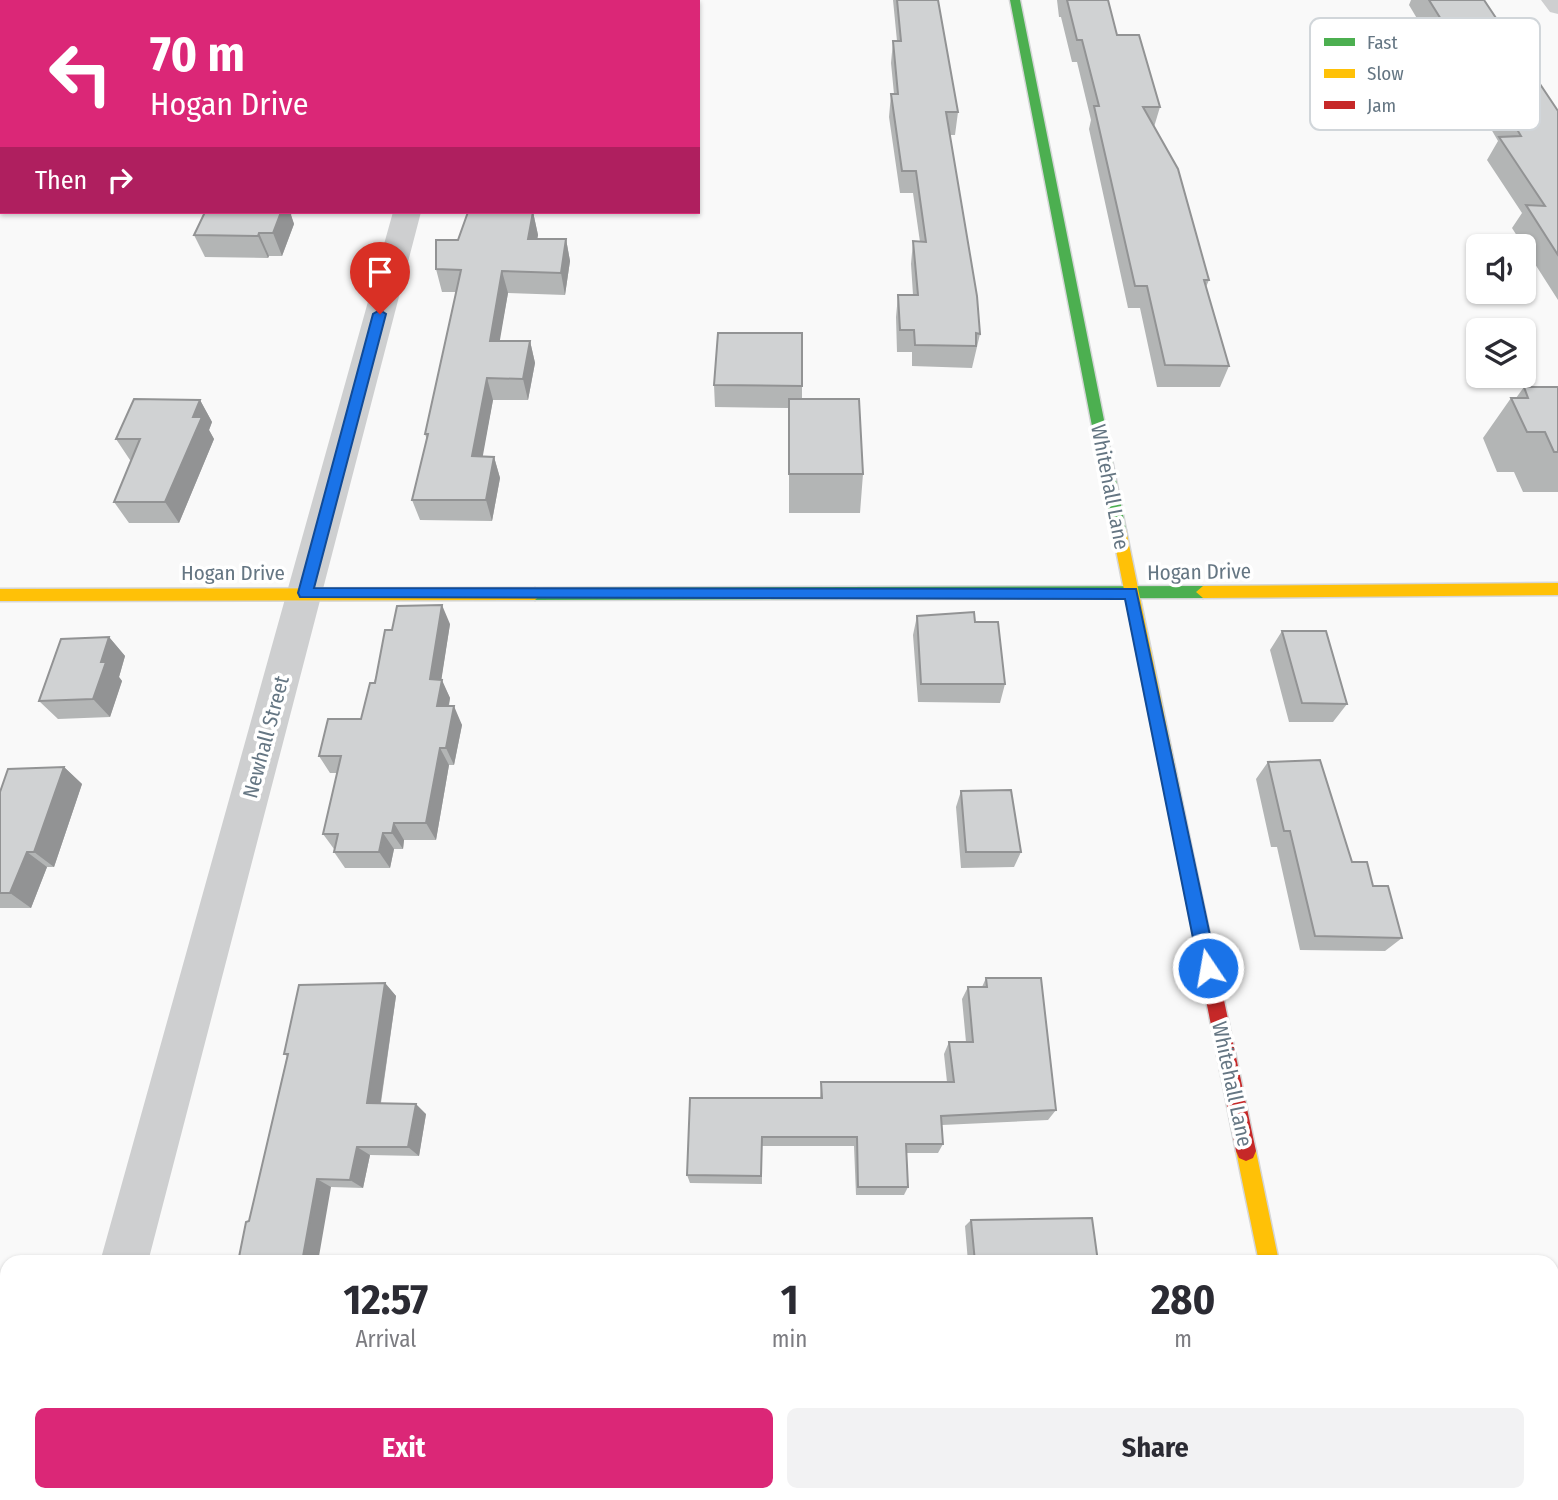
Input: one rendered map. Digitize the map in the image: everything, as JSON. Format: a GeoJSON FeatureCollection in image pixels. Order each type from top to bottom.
{"type":"FeatureCollection","features":[{"type":"Feature","properties":{"kind":"street","name":"Whitehall Lane"},"geometry":{"type":"LineString","coordinates":[[1014,0],[1131,593],[1268,1255]]}},
{"type":"Feature","properties":{"kind":"street"},"geometry":{"type":"LineString","coordinates":[[1553,0],[1558,7]]}},
{"type":"Feature","properties":{"kind":"street","name":"Newhall Street"},"geometry":{"type":"LineString","coordinates":[[126,1255],[406,214]]}},
{"type":"Feature","properties":{"kind":"street","name":"Hogan Drive"},"geometry":{"type":"LineString","coordinates":[[0,595],[1131,593],[1558,589]]}},
{"type":"Feature","properties":{"kind":"building"},"geometry":{"type":"Polygon","coordinates":[[[897,0],[938,0],[958,112],[946,112],[977,296],[980,334],[976,333],[976,346],[915,345],[914,330],[900,330],[898,295],[918,295],[913,241],[926,242],[916,171],[902,171],[891,94],[898,94],[893,41],[901,41],[897,0]]]}},
{"type":"Feature","properties":{"kind":"building"},"geometry":{"type":"Polygon","coordinates":[[[1067,0],[1108,0],[1117,35],[1139,35],[1160,107],[1143,107],[1178,169],[1209,280],[1204,280],[1229,366],[1165,365],[1147,286],[1135,286],[1094,106],[1099,106],[1082,40],[1077,40],[1067,0]]]}},
{"type":"Feature","properties":{"kind":"building"},"geometry":{"type":"Polygon","coordinates":[[[1429,0],[1484,0],[1496,18],[1440,18],[1429,0]]]}},
{"type":"Feature","properties":{"kind":"building"},"geometry":{"type":"Polygon","coordinates":[[[1540,84],[1558,111],[1558,255],[1526,205],[1545,206],[1499,137],[1521,136],[1517,130],[1540,130],[1540,84]]]}},
{"type":"Feature","properties":{"kind":"building"},"geometry":{"type":"Polygon","coordinates":[[[204,214],[280,214],[273,233],[259,233],[258,236],[194,235],[204,214]]]}},
{"type":"Feature","properties":{"kind":"building"},"geometry":{"type":"Polygon","coordinates":[[[467,214],[533,214],[528,239],[566,239],[561,273],[502,271],[490,341],[530,341],[523,379],[487,378],[472,456],[494,457],[486,500],[412,500],[461,270],[436,269],[436,240],[458,240],[467,214]]]}},
{"type":"Feature","properties":{"kind":"building"},"geometry":{"type":"Polygon","coordinates":[[[718,333],[802,333],[802,386],[714,385],[718,333]]]}},
{"type":"Feature","properties":{"kind":"building"},"geometry":{"type":"Polygon","coordinates":[[[1558,387],[1558,452],[1554,452],[1545,432],[1527,432],[1511,398],[1528,398],[1524,388],[1558,387]]]}},
{"type":"Feature","properties":{"kind":"building"},"geometry":{"type":"Polygon","coordinates":[[[134,399],[200,400],[193,417],[202,417],[165,502],[114,502],[140,439],[116,439],[134,399]]]}},
{"type":"Feature","properties":{"kind":"building"},"geometry":{"type":"Polygon","coordinates":[[[789,399],[859,399],[863,474],[789,474],[789,399]]]}},
{"type":"Feature","properties":{"kind":"building"},"geometry":{"type":"Polygon","coordinates":[[[442,605],[430,679],[442,680],[437,706],[454,706],[446,748],[440,748],[426,823],[394,823],[392,833],[383,833],[379,852],[334,852],[338,834],[323,834],[341,756],[319,756],[328,719],[361,719],[370,683],[375,683],[385,630],[392,630],[397,606],[442,605]]]}},
{"type":"Feature","properties":{"kind":"building"},"geometry":{"type":"Polygon","coordinates":[[[974,612],[975,622],[998,622],[1005,684],[921,684],[917,616],[974,612]]]}},
{"type":"Feature","properties":{"kind":"building"},"geometry":{"type":"Polygon","coordinates":[[[1282,631],[1326,631],[1347,704],[1302,703],[1282,631]]]}},
{"type":"Feature","properties":{"kind":"building"},"geometry":{"type":"Polygon","coordinates":[[[109,637],[101,662],[106,662],[93,699],[39,701],[61,639],[109,637]]]}},
{"type":"Feature","properties":{"kind":"building"},"geometry":{"type":"Polygon","coordinates":[[[1320,760],[1352,862],[1367,862],[1373,886],[1388,886],[1402,938],[1315,936],[1290,831],[1284,831],[1268,762],[1320,760]]]}},
{"type":"Feature","properties":{"kind":"building"},"geometry":{"type":"Polygon","coordinates":[[[64,767],[34,852],[27,852],[10,893],[0,893],[0,792],[8,769],[64,767]]]}},
{"type":"Feature","properties":{"kind":"building"},"geometry":{"type":"Polygon","coordinates":[[[1011,790],[1021,852],[966,852],[961,791],[1011,790]]]}},
{"type":"Feature","properties":{"kind":"building"},"geometry":{"type":"Polygon","coordinates":[[[986,978],[1041,978],[1056,1110],[941,1116],[943,1144],[906,1144],[908,1187],[858,1187],[857,1137],[762,1137],[761,1176],[687,1175],[690,1098],[822,1098],[821,1082],[954,1082],[949,1042],[973,1042],[968,987],[987,987],[986,978]]]}},
{"type":"Feature","properties":{"kind":"building"},"geometry":{"type":"Polygon","coordinates":[[[385,983],[367,1103],[416,1104],[408,1147],[357,1147],[350,1180],[317,1179],[303,1255],[239,1255],[288,1054],[284,1054],[299,985],[385,983]]]}},
{"type":"Feature","properties":{"kind":"building"},"geometry":{"type":"Polygon","coordinates":[[[1092,1218],[1097,1255],[974,1255],[971,1220],[1092,1218]]]}},
{"type":"Feature","properties":{"kind":"traffic: fast"},"geometry":{"type":"LineString","coordinates":[[1015,0],[1119,530]]}},
{"type":"Feature","properties":{"kind":"traffic: fast"},"geometry":{"type":"LineString","coordinates":[[535,594],[1203,592]]}},
{"type":"Feature","properties":{"kind":"traffic: slow"},"geometry":{"type":"LineString","coordinates":[[1119,530],[1186,859]]}},
{"type":"Feature","properties":{"kind":"traffic: slow"},"geometry":{"type":"LineString","coordinates":[[1203,592],[1558,589]]}},
{"type":"Feature","properties":{"kind":"traffic: slow"},"geometry":{"type":"LineString","coordinates":[[0,595],[535,594]]}},
{"type":"Feature","properties":{"kind":"traffic: slow"},"geometry":{"type":"LineString","coordinates":[[1246,1151],[1268,1255]]}},
{"type":"Feature","properties":{"kind":"traffic: jam"},"geometry":{"type":"LineString","coordinates":[[1186,859],[1246,1151]]}},
{"type":"Feature","properties":{"kind":"route"},"geometry":{"type":"LineString","coordinates":[[380,314],[305,593],[1131,593],[1208,968]]}}]}
